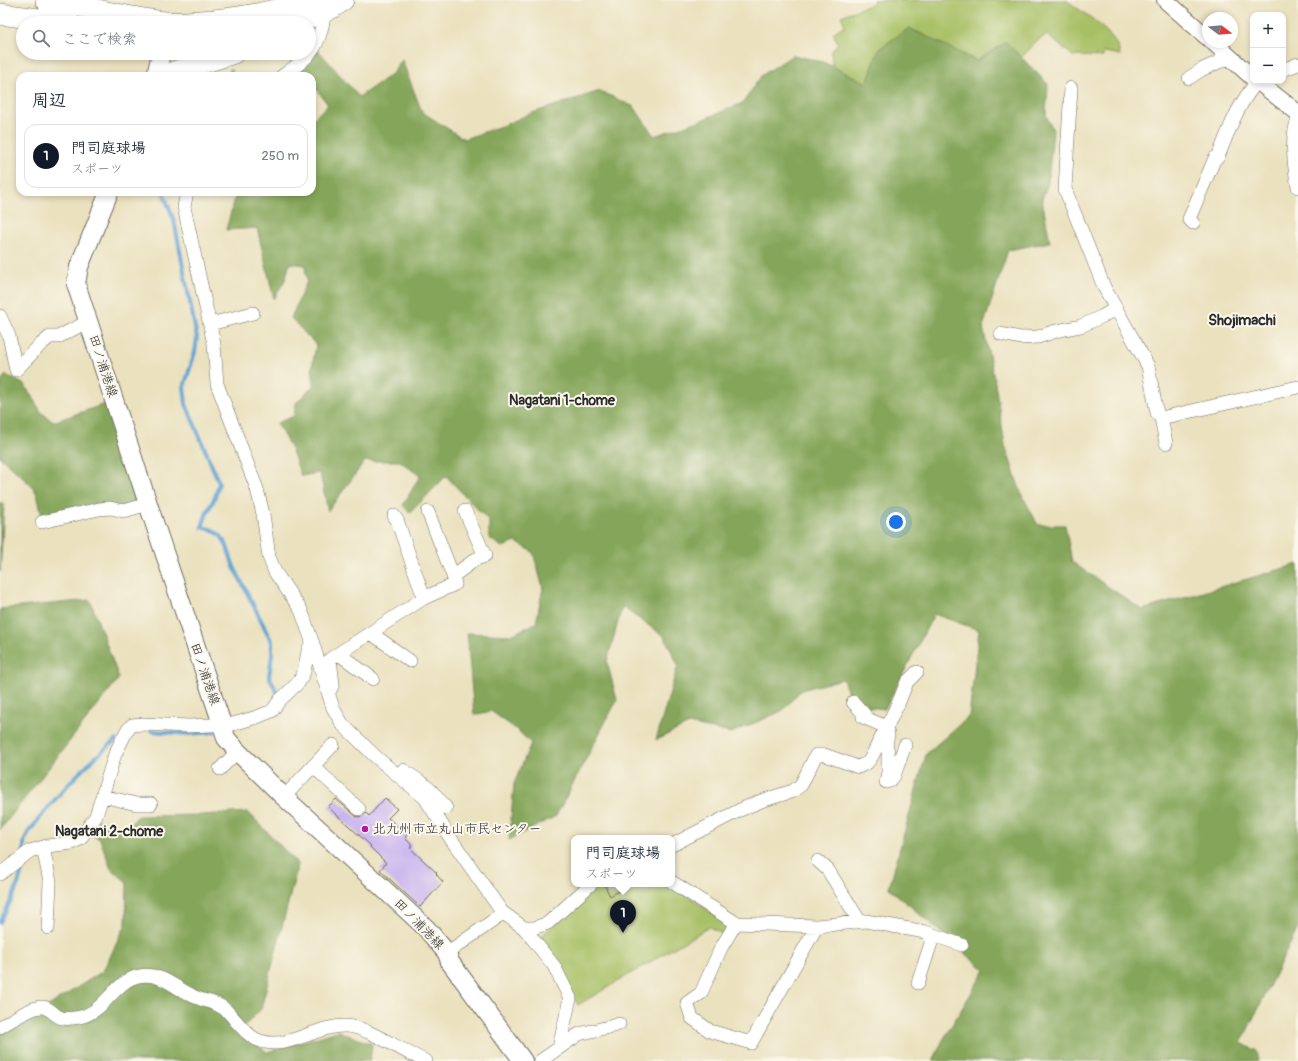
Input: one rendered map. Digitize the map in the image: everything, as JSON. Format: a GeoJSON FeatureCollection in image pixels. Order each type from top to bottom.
{"type":"FeatureCollection","features":[{"type":"Feature","properties":{"kind":"main road"},"geometry":{"type":"LineString","coordinates":[[46,0],[72,9]]}},
{"type":"Feature","properties":{"kind":"main road"},"geometry":{"type":"LineString","coordinates":[[246,16],[275,11],[307,15],[336,6],[343,0]]}},
{"type":"Feature","properties":{"kind":"main road"},"geometry":{"type":"LineString","coordinates":[[0,14],[72,9],[125,16]]}},
{"type":"Feature","properties":{"kind":"main road"},"geometry":{"type":"LineString","coordinates":[[157,72],[159,60]]}},
{"type":"Feature","properties":{"kind":"main road"},"geometry":{"type":"LineString","coordinates":[[175,72],[213,60]]}},
{"type":"Feature","properties":{"kind":"main road","name":"田ノ浦港線"},"geometry":{"type":"LineString","coordinates":[[107,196],[78,267],[76,284],[226,738],[284,797],[426,928],[447,953],[450,962],[526,1061]]}},
{"type":"Feature","properties":{"kind":"street"},"geometry":{"type":"LineString","coordinates":[[1165,0],[1202,33]]}},
{"type":"Feature","properties":{"kind":"street"},"geometry":{"type":"LineString","coordinates":[[316,27],[321,33],[316,45]]}},
{"type":"Feature","properties":{"kind":"street"},"geometry":{"type":"LineString","coordinates":[[1220,48],[1250,75]]}},
{"type":"Feature","properties":{"kind":"street"},"geometry":{"type":"LineString","coordinates":[[1189,78],[1201,70],[1230,57]]}},
{"type":"Feature","properties":{"kind":"street"},"geometry":{"type":"LineString","coordinates":[[288,72],[305,60]]}},
{"type":"Feature","properties":{"kind":"street"},"geometry":{"type":"LineString","coordinates":[[1286,69],[1298,64]]}},
{"type":"Feature","properties":{"kind":"street"},"geometry":{"type":"LineString","coordinates":[[1193,224],[1189,219],[1215,158],[1218,157],[1236,113],[1255,84]]}},
{"type":"Feature","properties":{"kind":"street"},"geometry":{"type":"LineString","coordinates":[[1261,84],[1298,112]]}},
{"type":"Feature","properties":{"kind":"street"},"geometry":{"type":"LineString","coordinates":[[1071,88],[1065,189],[1104,287],[1148,366],[1157,413],[1161,418],[1166,443]]}},
{"type":"Feature","properties":{"kind":"street"},"geometry":{"type":"LineString","coordinates":[[1298,119],[1294,140],[1294,165],[1298,187]]}},
{"type":"Feature","properties":{"kind":"street"},"geometry":{"type":"LineString","coordinates":[[186,196],[184,206],[214,344],[217,384],[257,489],[263,514],[269,557],[275,572],[301,610],[333,708],[343,725],[376,757],[425,798],[451,839],[502,912],[524,928],[554,966],[570,998],[559,1048]]}},
{"type":"Feature","properties":{"kind":"street"},"geometry":{"type":"LineString","coordinates":[[1001,334],[1021,338],[1038,337],[1056,331],[1081,326],[1116,308]]}},
{"type":"Feature","properties":{"kind":"street"},"geometry":{"type":"LineString","coordinates":[[210,324],[253,313]]}},
{"type":"Feature","properties":{"kind":"street"},"geometry":{"type":"LineString","coordinates":[[0,316],[9,336],[16,370],[40,345],[50,337],[58,337],[89,321]]}},
{"type":"Feature","properties":{"kind":"street"},"geometry":{"type":"LineString","coordinates":[[1161,418],[1298,387]]}},
{"type":"Feature","properties":{"kind":"street"},"geometry":{"type":"LineString","coordinates":[[42,522],[105,508],[124,511],[148,504]]}},
{"type":"Feature","properties":{"kind":"street"},"geometry":{"type":"LineString","coordinates":[[453,576],[476,559],[485,556],[465,511]]}},
{"type":"Feature","properties":{"kind":"street"},"geometry":{"type":"LineString","coordinates":[[328,693],[333,684],[330,659],[424,598],[455,584],[428,512]]}},
{"type":"Feature","properties":{"kind":"street"},"geometry":{"type":"LineString","coordinates":[[394,516],[397,520],[424,598]]}},
{"type":"Feature","properties":{"kind":"street"},"geometry":{"type":"LineString","coordinates":[[371,633],[410,661]]}},
{"type":"Feature","properties":{"kind":"street"},"geometry":{"type":"LineString","coordinates":[[0,874],[30,851],[43,847],[72,844],[80,839],[96,816],[115,754],[126,732],[132,725],[189,726],[233,724],[272,711],[280,700],[299,682],[304,672],[308,651],[312,641]]}},
{"type":"Feature","properties":{"kind":"street"},"geometry":{"type":"LineString","coordinates":[[339,654],[373,679]]}},
{"type":"Feature","properties":{"kind":"street"},"geometry":{"type":"LineString","coordinates":[[675,843],[740,810],[761,801],[793,791],[801,785],[816,755],[825,755],[858,768],[867,763],[871,758],[898,704],[907,682],[917,672]]}},
{"type":"Feature","properties":{"kind":"street"},"geometry":{"type":"LineString","coordinates":[[853,702],[864,714],[863,717],[886,727]]}},
{"type":"Feature","properties":{"kind":"street"},"geometry":{"type":"LineString","coordinates":[[886,727],[888,735],[886,744],[888,752],[888,772],[886,782],[890,781],[894,776],[905,745]]}},
{"type":"Feature","properties":{"kind":"street"},"geometry":{"type":"LineString","coordinates":[[284,797],[333,745]]}},
{"type":"Feature","properties":{"kind":"street"},"geometry":{"type":"LineString","coordinates":[[376,757],[380,755],[427,785],[446,808]]}},
{"type":"Feature","properties":{"kind":"street"},"geometry":{"type":"LineString","coordinates":[[220,769],[232,757]]}},
{"type":"Feature","properties":{"kind":"street"},"geometry":{"type":"LineString","coordinates":[[313,766],[359,809]]}},
{"type":"Feature","properties":{"kind":"street"},"geometry":{"type":"LineString","coordinates":[[103,796],[136,804],[151,804]]}},
{"type":"Feature","properties":{"kind":"street"},"geometry":{"type":"LineString","coordinates":[[43,847],[50,882],[48,928]]}},
{"type":"Feature","properties":{"kind":"street"},"geometry":{"type":"LineString","coordinates":[[818,861],[828,870],[860,922]]}},
{"type":"Feature","properties":{"kind":"street"},"geometry":{"type":"LineString","coordinates":[[675,884],[736,923],[817,926],[866,921],[925,932],[962,945]]}},
{"type":"Feature","properties":{"kind":"street"},"geometry":{"type":"LineString","coordinates":[[524,928],[534,928],[548,923],[588,887]]}},
{"type":"Feature","properties":{"kind":"street"},"geometry":{"type":"LineString","coordinates":[[447,953],[497,918],[502,912]]}},
{"type":"Feature","properties":{"kind":"street"},"geometry":{"type":"LineString","coordinates":[[736,923],[721,948],[701,993],[688,1003],[692,1018],[710,1031],[751,1043],[817,926]]}},
{"type":"Feature","properties":{"kind":"street"},"geometry":{"type":"LineString","coordinates":[[918,983],[931,943],[931,934]]}},
{"type":"Feature","properties":{"kind":"street"},"geometry":{"type":"LineString","coordinates":[[0,1027],[35,1008],[45,1007],[61,1018],[80,1017],[91,1013],[130,979],[147,976],[167,980],[193,996],[222,1007],[251,1036],[261,1042],[274,1044],[282,1043],[318,1030],[338,1026],[348,1026],[364,1030],[426,1061]]}},
{"type":"Feature","properties":{"kind":"street"},"geometry":{"type":"LineString","coordinates":[[526,1061],[559,1048],[579,1034],[619,1024]]}},
{"type":"Feature","properties":{"kind":"green space"},"geometry":{"type":"Polygon","coordinates":[[[873,0],[1066,0],[1094,20],[1112,37],[1118,47],[1120,55],[1104,52],[1103,57],[1073,56],[1047,35],[1037,41],[1021,58],[1006,42],[977,61],[909,29],[879,49],[867,83],[833,67],[831,52],[838,43],[833,33],[845,25],[841,16],[874,3],[873,0]]]}},
{"type":"Feature","properties":{"kind":"green space"},"geometry":{"type":"Polygon","coordinates":[[[909,28],[977,61],[1006,42],[1048,84],[1046,115],[1053,130],[1048,183],[1042,199],[1050,242],[1008,250],[983,327],[995,383],[1005,445],[1021,493],[1038,525],[1065,525],[1072,562],[1142,610],[1298,564],[1298,928],[1241,1043],[1257,1051],[1259,1061],[933,1061],[943,1040],[985,970],[889,888],[926,754],[969,716],[979,630],[934,614],[885,709],[852,705],[843,679],[801,690],[782,711],[731,733],[689,724],[656,740],[678,665],[664,636],[622,607],[607,662],[617,700],[556,816],[509,840],[514,784],[531,743],[516,729],[491,711],[474,715],[467,633],[511,635],[536,623],[543,588],[533,552],[516,542],[502,547],[489,538],[489,521],[446,476],[410,513],[403,505],[420,476],[400,461],[365,461],[328,511],[320,473],[301,476],[292,451],[277,423],[294,416],[296,403],[314,385],[312,368],[316,345],[291,318],[307,281],[305,265],[290,263],[285,280],[274,299],[257,228],[226,230],[235,196],[316,196],[316,116],[328,105],[316,88],[316,72],[299,72],[311,60],[316,60],[316,53],[318,50],[359,97],[393,73],[402,60],[422,112],[464,139],[507,124],[529,114],[600,91],[634,107],[654,136],[699,121],[743,103],[761,76],[793,55],[823,62],[867,83],[879,49],[909,28]]]}},
{"type":"Feature","properties":{"kind":"green space"},"geometry":{"type":"Polygon","coordinates":[[[6,375],[25,385],[41,412],[53,422],[105,404],[138,504],[43,519],[37,494],[30,484],[0,457],[0,382],[6,375]]]}},
{"type":"Feature","properties":{"kind":"green space"},"geometry":{"type":"Polygon","coordinates":[[[0,502],[4,505],[0,572],[0,502]]]}},
{"type":"Feature","properties":{"kind":"green space"},"geometry":{"type":"Polygon","coordinates":[[[90,600],[119,678],[0,830],[0,609],[90,600]]]}},
{"type":"Feature","properties":{"kind":"green space"},"geometry":{"type":"Polygon","coordinates":[[[248,812],[298,864],[261,1009],[238,1033],[267,1052],[338,1031],[372,1044],[370,1061],[0,1061],[0,1026],[22,1023],[103,971],[126,924],[127,882],[111,869],[100,839],[90,834],[99,820],[124,831],[138,816],[202,815],[248,812]]]}},
{"type":"Feature","properties":{"kind":"green space"},"geometry":{"type":"Polygon","coordinates":[[[675,886],[726,923],[727,930],[724,935],[709,927],[578,1005],[540,937],[595,887],[675,886]]]}},
{"type":"Feature","properties":{"kind":"building"},"geometry":{"type":"Polygon","coordinates":[[[385,798],[397,809],[388,818],[407,835],[405,838],[412,845],[410,848],[437,873],[436,874],[443,882],[420,907],[380,870],[386,863],[370,847],[371,846],[328,807],[336,799],[357,817],[366,813],[369,816],[385,798]]]}},
{"type":"Feature","properties":{"kind":"building"},"geometry":{"type":"Polygon","coordinates":[[[606,887],[626,887],[610,896],[606,887]]]}},
{"type":"Feature","properties":{"kind":"waterway"},"geometry":{"type":"LineString","coordinates":[[165,196],[174,220],[197,338],[195,352],[184,387],[186,404],[219,483],[215,497],[202,527],[213,530],[221,536],[226,544],[234,567],[272,642],[269,676],[279,697]]}},
{"type":"Feature","properties":{"kind":"waterway"},"geometry":{"type":"LineString","coordinates":[[151,731],[189,734],[214,732]]}},
{"type":"Feature","properties":{"kind":"waterway"},"geometry":{"type":"LineString","coordinates":[[24,851],[24,842],[28,833],[48,808],[80,772],[116,740]]}},
{"type":"Feature","properties":{"kind":"waterway"},"geometry":{"type":"LineString","coordinates":[[0,922],[11,901],[21,876],[22,861]]}},
{"type":"Feature","properties":{"kind":"place","name":"北九州市立丸山市民センター"},"geometry":{"type":"Point","coordinates":[365,829]}},
{"type":"Feature","properties":{"kind":"place","name":"門司庭球場"},"geometry":{"type":"Point","coordinates":[623,933]}},
{"type":"Feature","properties":{"kind":"district","name":"Shojimachi"},"geometry":{"type":"Point","coordinates":[1242,320]}},
{"type":"Feature","properties":{"kind":"district","name":"Nagatani 1-chome"},"geometry":{"type":"Point","coordinates":[562,400]}},
{"type":"Feature","properties":{"kind":"district","name":"Nagatani 2-chome"},"geometry":{"type":"Point","coordinates":[109,831]}}]}
